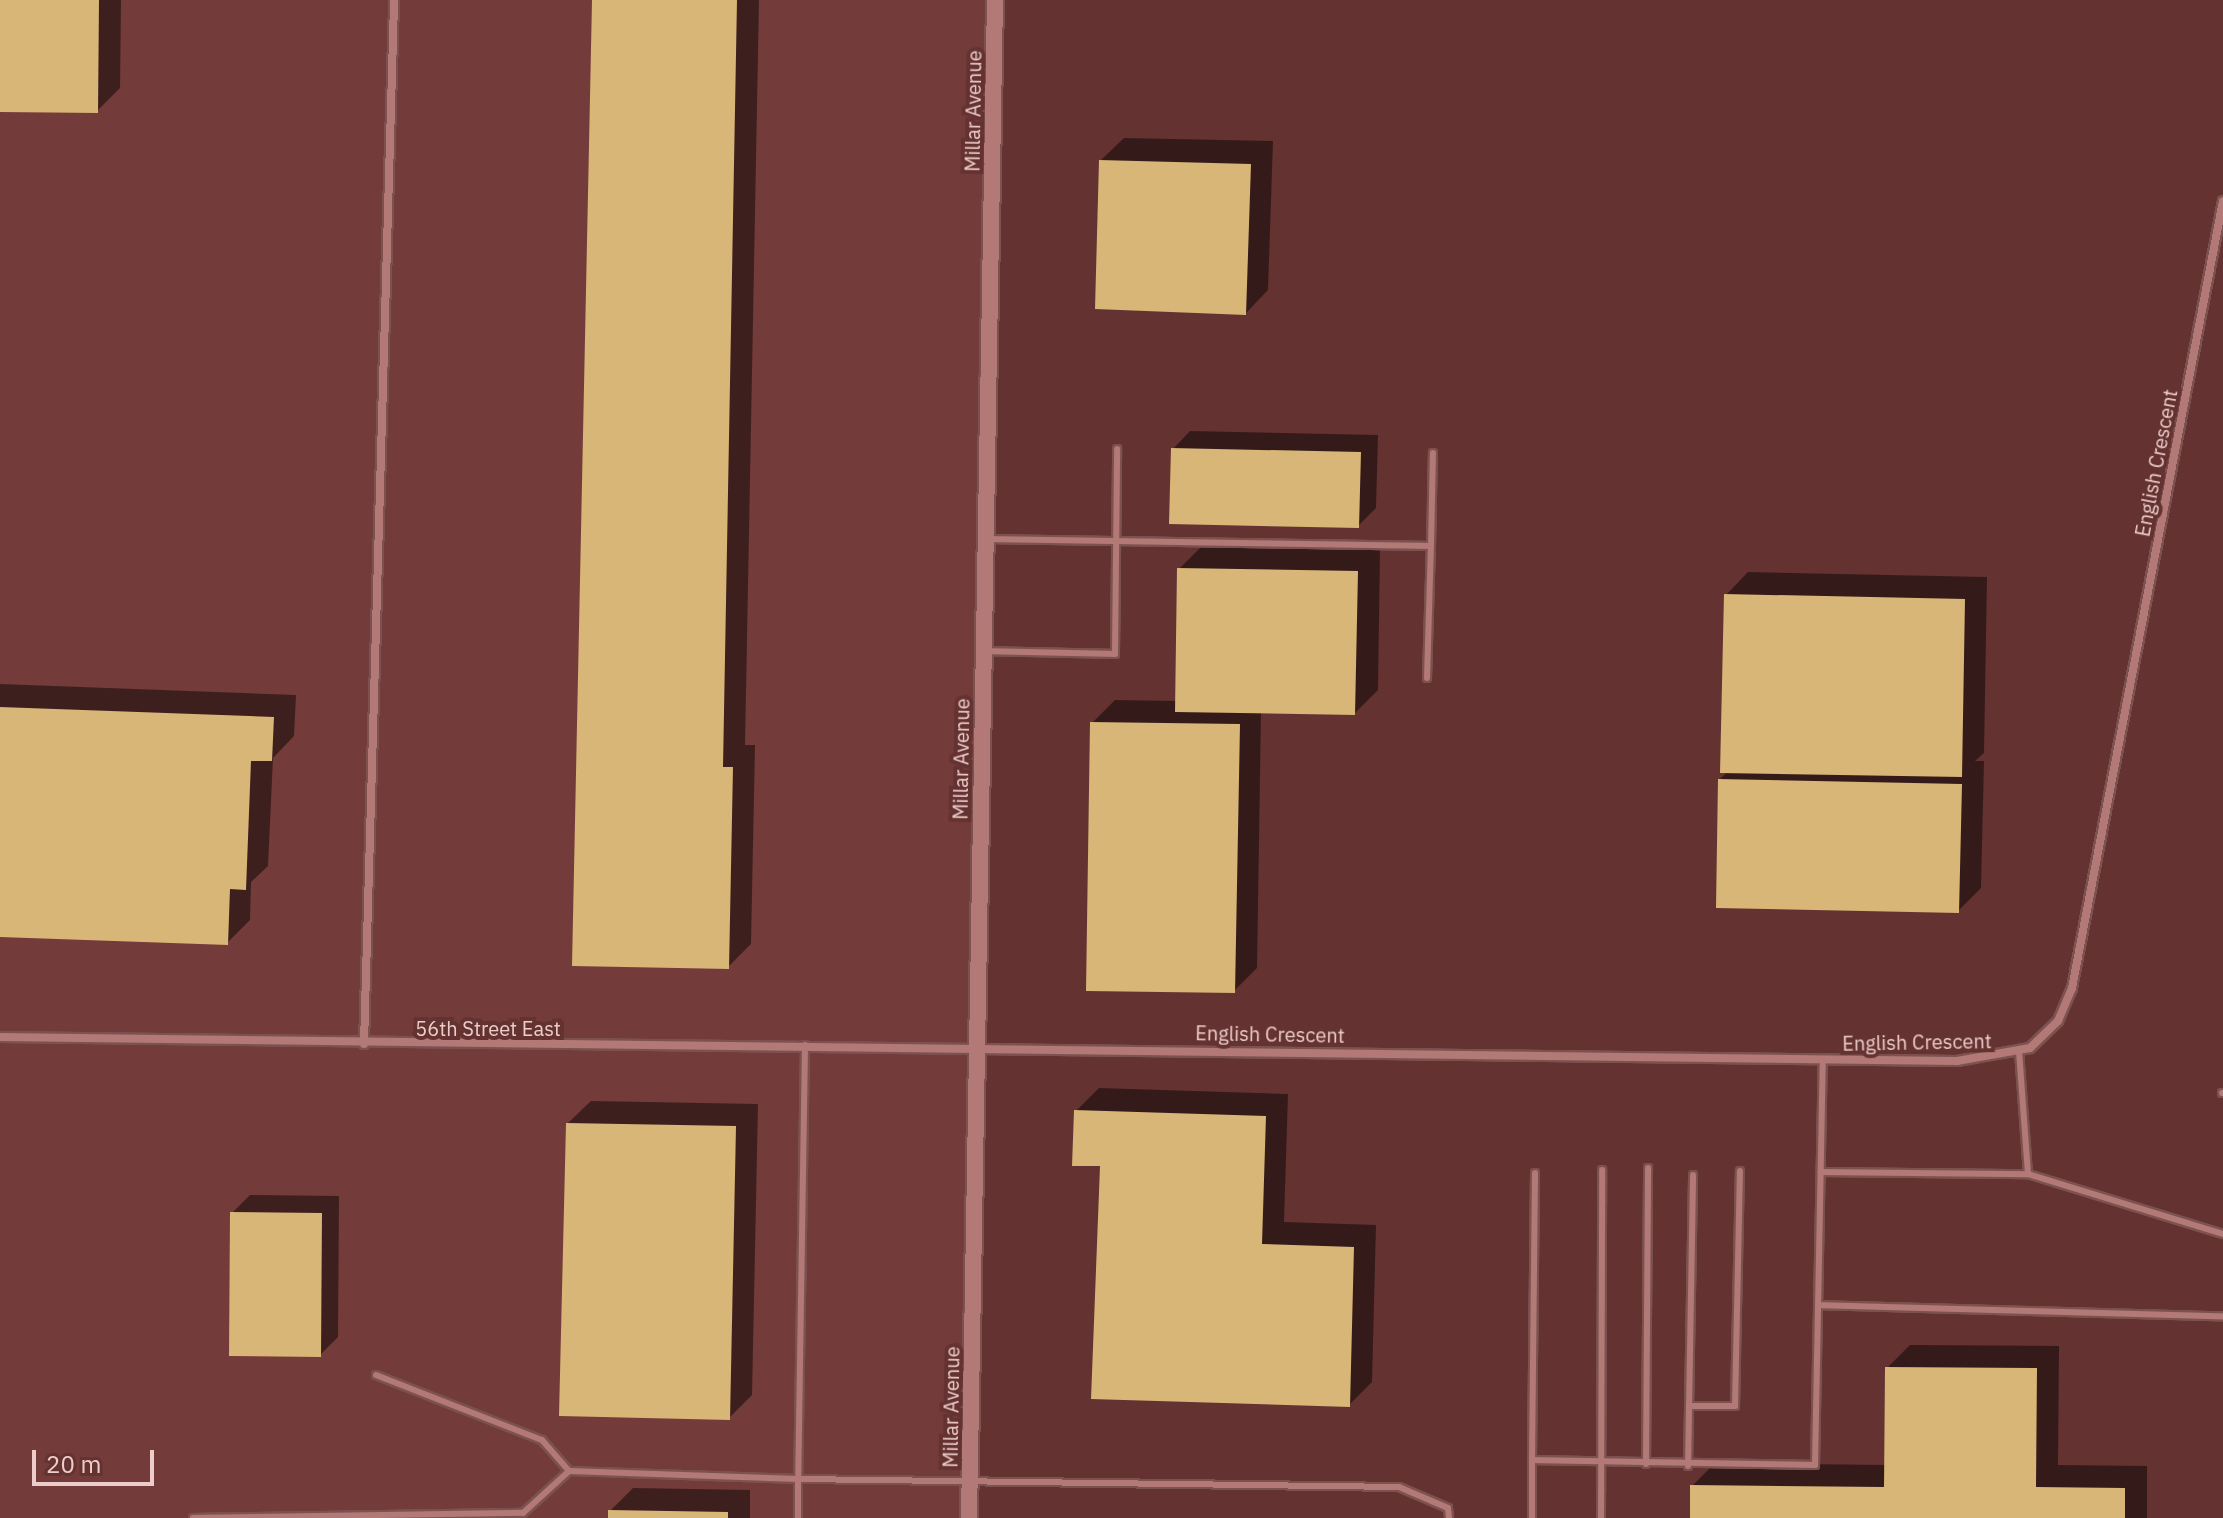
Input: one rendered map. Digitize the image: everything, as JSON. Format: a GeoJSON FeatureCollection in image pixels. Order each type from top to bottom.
{"type":"FeatureCollection","features":[{"type":"Feature","properties":{"kind":"street"},"geometry":{"type":"LineString","coordinates":[[364,1044],[394,0]]}},
{"type":"Feature","properties":{"kind":"street","name":"Millar Avenue"},"geometry":{"type":"LineString","coordinates":[[969,1518],[995,0]]}},
{"type":"Feature","properties":{"kind":"street","name":"English Crescent"},"geometry":{"type":"LineString","coordinates":[[975,1045],[1957,1061],[2030,1048],[2058,1021],[2072,988],[2223,201]]}},
{"type":"Feature","properties":{"kind":"street","name":"56th Street East"},"geometry":{"type":"LineString","coordinates":[[0,1037],[364,1044],[975,1045]]}},
{"type":"Feature","properties":{"kind":"lane"},"geometry":{"type":"LineString","coordinates":[[983,651],[1115,654],[1117,449]]}},
{"type":"Feature","properties":{"kind":"lane"},"geometry":{"type":"LineString","coordinates":[[1427,678],[1433,453]]}},
{"type":"Feature","properties":{"kind":"lane"},"geometry":{"type":"LineString","coordinates":[[985,539],[1431,546]]}},
{"type":"Feature","properties":{"kind":"lane"},"geometry":{"type":"LineString","coordinates":[[798,1518],[805,1045]]}},
{"type":"Feature","properties":{"kind":"lane"},"geometry":{"type":"LineString","coordinates":[[2019,1051],[2028,1174]]}},
{"type":"Feature","properties":{"kind":"lane"},"geometry":{"type":"LineString","coordinates":[[1532,1460],[1688,1466],[1815,1465],[1823,1059]]}},
{"type":"Feature","properties":{"kind":"lane"},"geometry":{"type":"LineString","coordinates":[[1646,1464],[1648,1168]]}},
{"type":"Feature","properties":{"kind":"lane"},"geometry":{"type":"LineString","coordinates":[[1601,1518],[1602,1170]]}},
{"type":"Feature","properties":{"kind":"lane"},"geometry":{"type":"LineString","coordinates":[[1689,1406],[1735,1406],[1740,1171]]}},
{"type":"Feature","properties":{"kind":"lane"},"geometry":{"type":"LineString","coordinates":[[1821,1172],[2028,1174],[2223,1234]]}},
{"type":"Feature","properties":{"kind":"lane"},"geometry":{"type":"LineString","coordinates":[[1532,1518],[1535,1173]]}},
{"type":"Feature","properties":{"kind":"lane"},"geometry":{"type":"LineString","coordinates":[[1688,1466],[1693,1175]]}},
{"type":"Feature","properties":{"kind":"lane"},"geometry":{"type":"LineString","coordinates":[[1818,1305],[2223,1316]]}},
{"type":"Feature","properties":{"kind":"lane"},"geometry":{"type":"LineString","coordinates":[[376,1375],[542,1440],[569,1471]]}},
{"type":"Feature","properties":{"kind":"lane"},"geometry":{"type":"LineString","coordinates":[[193,1518],[523,1513],[569,1471],[970,1484],[1399,1487],[1448,1508],[1449,1518]]}},
{"type":"Feature","properties":{"kind":"shaded area"},"geometry":{"type":"Polygon","coordinates":[[[0,0],[996,0],[969,1518],[0,1518],[0,0]]]}},
{"type":"Feature","properties":{"kind":"building"},"geometry":{"type":"Polygon","coordinates":[[[0,0],[99,0],[98,113],[0,112],[0,0]]]}},
{"type":"Feature","properties":{"kind":"building"},"geometry":{"type":"Polygon","coordinates":[[[592,0],[737,0],[723,767],[733,767],[729,969],[572,966],[592,0]]]}},
{"type":"Feature","properties":{"kind":"building"},"geometry":{"type":"Polygon","coordinates":[[[1099,160],[1251,164],[1246,315],[1095,309],[1099,160]]]}},
{"type":"Feature","properties":{"kind":"building"},"geometry":{"type":"Polygon","coordinates":[[[1171,448],[1361,452],[1359,528],[1169,524],[1171,448]]]}},
{"type":"Feature","properties":{"kind":"building"},"geometry":{"type":"Polygon","coordinates":[[[1177,568],[1358,571],[1355,715],[1175,712],[1177,568]]]}},
{"type":"Feature","properties":{"kind":"building"},"geometry":{"type":"Polygon","coordinates":[[[1724,594],[1965,599],[1962,777],[1720,773],[1724,594]]]}},
{"type":"Feature","properties":{"kind":"building"},"geometry":{"type":"Polygon","coordinates":[[[0,707],[274,717],[272,761],[251,761],[246,890],[230,889],[228,945],[0,937],[0,707]]]}},
{"type":"Feature","properties":{"kind":"building"},"geometry":{"type":"Polygon","coordinates":[[[1090,722],[1240,724],[1235,993],[1086,991],[1090,722]]]}},
{"type":"Feature","properties":{"kind":"building"},"geometry":{"type":"Polygon","coordinates":[[[1718,779],[1962,784],[1959,913],[1716,908],[1718,779]]]}},
{"type":"Feature","properties":{"kind":"building"},"geometry":{"type":"Polygon","coordinates":[[[1074,1110],[1266,1116],[1262,1244],[1354,1247],[1350,1407],[1091,1399],[1100,1166],[1072,1166],[1074,1110]]]}},
{"type":"Feature","properties":{"kind":"building"},"geometry":{"type":"Polygon","coordinates":[[[566,1123],[736,1126],[730,1420],[559,1416],[566,1123]]]}},
{"type":"Feature","properties":{"kind":"building"},"geometry":{"type":"Polygon","coordinates":[[[230,1212],[322,1213],[321,1357],[229,1356],[230,1212]]]}},
{"type":"Feature","properties":{"kind":"building"},"geometry":{"type":"Polygon","coordinates":[[[1885,1367],[2037,1368],[2036,1487],[2125,1488],[2125,1518],[1690,1518],[1690,1485],[1884,1487],[1885,1367]]]}},
{"type":"Feature","properties":{"kind":"building"},"geometry":{"type":"Polygon","coordinates":[[[608,1510],[728,1512],[728,1518],[608,1518],[608,1510]]]}}]}
